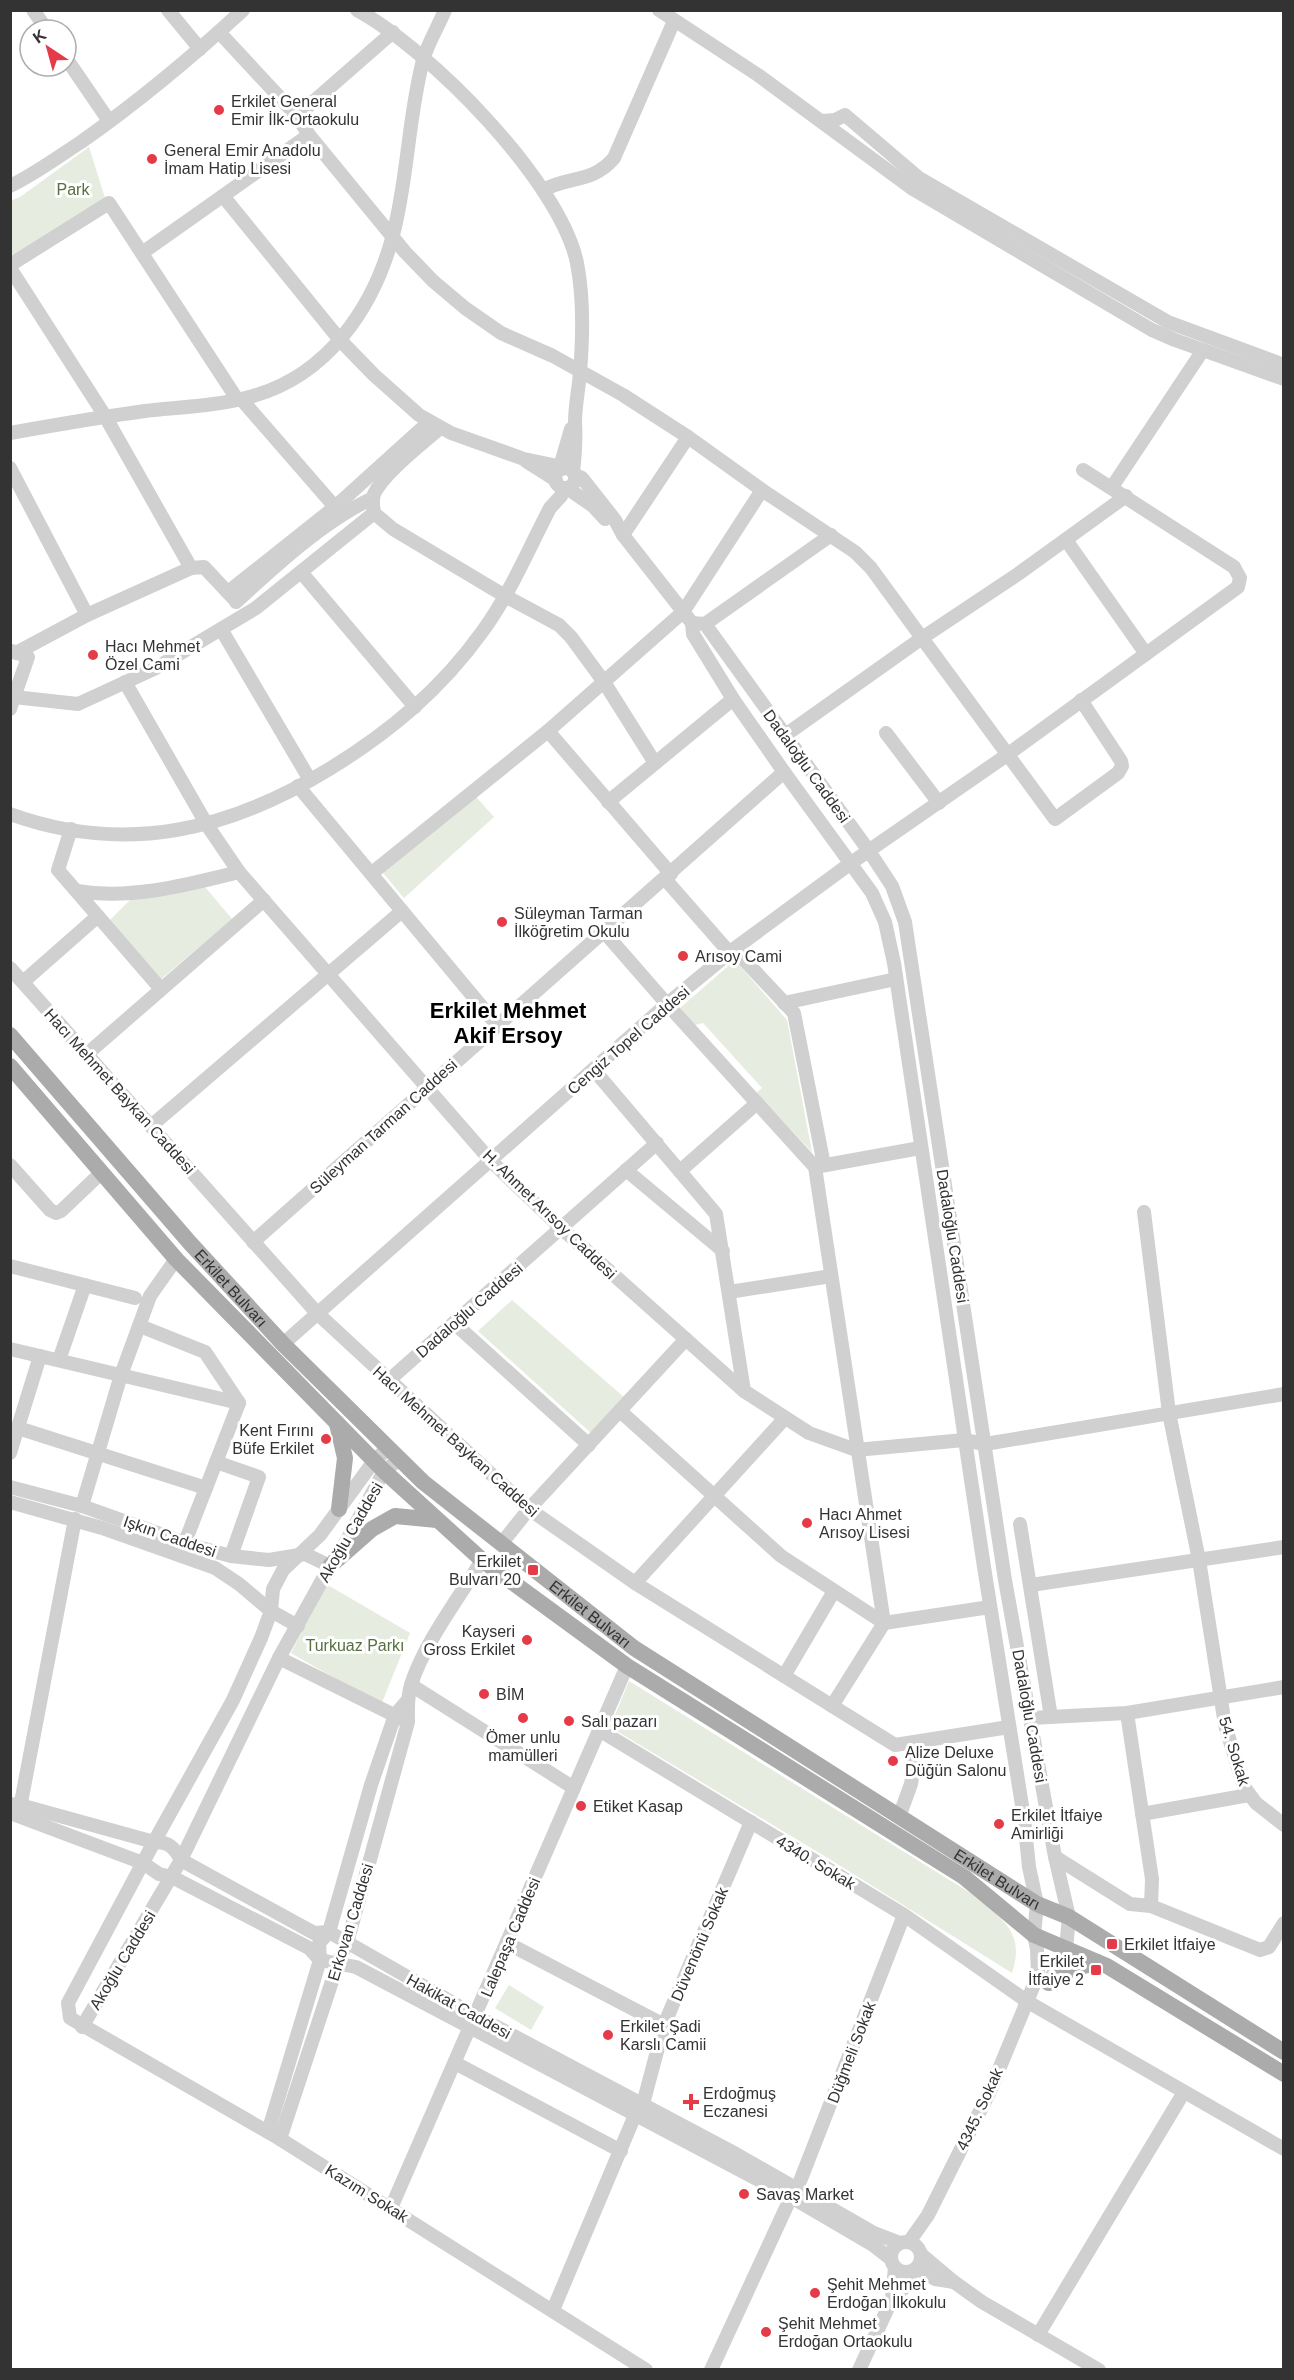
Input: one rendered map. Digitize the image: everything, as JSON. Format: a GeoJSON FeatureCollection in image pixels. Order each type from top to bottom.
{"type":"FeatureCollection","features":[{"type":"Feature","properties":{"kind":"main road","name":"Erkilet Bulvarı"},"geometry":{"type":"LineString","coordinates":[[10,1035],[190,1243],[283,1344],[423,1482],[634,1648],[1037,1904],[1069,1917],[1284,2052]]}},
{"type":"Feature","properties":{"kind":"main road","name":"Erkilet Bulvarı"},"geometry":{"type":"LineString","coordinates":[[10,1066],[176,1259],[379,1466],[482,1560],[627,1666],[964,1877],[1034,1935],[1107,1966],[1284,2074]]}},
{"type":"Feature","properties":{"kind":"main road"},"geometry":{"type":"LineString","coordinates":[[337,1423],[345,1458],[339,1509]]}},
{"type":"Feature","properties":{"kind":"main road"},"geometry":{"type":"LineString","coordinates":[[330,1566],[372,1529],[395,1516],[437,1520]]}},
{"type":"Feature","properties":{"kind":"main road"},"geometry":{"type":"LineString","coordinates":[[1049,1983],[1067,1971],[1097,1962]]}},
{"type":"Feature","properties":{"kind":"street"},"geometry":{"type":"LineString","coordinates":[[168,10],[200,49]]}},
{"type":"Feature","properties":{"kind":"street"},"geometry":{"type":"LineString","coordinates":[[12,182],[109,121],[200,49],[243,10]]}},
{"type":"Feature","properties":{"kind":"street"},"geometry":{"type":"LineString","coordinates":[[10,814],[71,830],[127,834],[172,831],[207,825],[245,812],[304,783],[372,742],[416,707],[470,648],[505,596],[550,508],[549,503],[564,478],[563,454],[575,422],[580,372],[582,303],[577,264],[568,235],[543,190],[505,141],[423,58],[393,32],[357,10]]}},
{"type":"Feature","properties":{"kind":"street"},"geometry":{"type":"LineString","coordinates":[[10,433],[105,416],[239,399],[267,391],[295,378],[320,361],[340,340],[366,303],[382,269],[393,236],[403,182],[410,123],[423,58],[445,10]]}},
{"type":"Feature","properties":{"kind":"street"},"geometry":{"type":"LineString","coordinates":[[659,10],[758,75],[914,189],[1152,330],[1284,379]]}},
{"type":"Feature","properties":{"kind":"street"},"geometry":{"type":"LineString","coordinates":[[543,190],[557,184],[591,176],[605,168],[614,159],[674,21]]}},
{"type":"Feature","properties":{"kind":"street"},"geometry":{"type":"LineString","coordinates":[[219,32],[297,116],[309,135],[393,236],[433,280],[483,321],[518,342],[553,356],[623,395],[688,436],[762,490],[855,552],[871,568],[1054,819],[1118,773],[1122,766],[1081,700]]}},
{"type":"Feature","properties":{"kind":"street"},"geometry":{"type":"LineString","coordinates":[[297,116],[393,32]]}},
{"type":"Feature","properties":{"kind":"street"},"geometry":{"type":"LineString","coordinates":[[78,76],[109,121]]}},
{"type":"Feature","properties":{"kind":"street"},"geometry":{"type":"LineString","coordinates":[[822,121],[835,120],[845,115],[919,178],[1168,322],[1284,365]]}},
{"type":"Feature","properties":{"kind":"street"},"geometry":{"type":"LineString","coordinates":[[142,253],[309,135]]}},
{"type":"Feature","properties":{"kind":"street","name":"Dadaloğlu Caddesi"},"geometry":{"type":"LineString","coordinates":[[223,196],[340,340],[392,392],[434,425],[524,459],[553,465],[621,532],[694,620],[784,736],[892,886],[905,922],[1005,1580],[1055,1857],[1069,1917],[1066,1949]]}},
{"type":"Feature","properties":{"kind":"street"},"geometry":{"type":"LineString","coordinates":[[191,568],[105,416],[10,267],[109,203],[239,399],[335,507]]}},
{"type":"Feature","properties":{"kind":"street"},"geometry":{"type":"LineString","coordinates":[[1112,488],[1203,350]]}},
{"type":"Feature","properties":{"kind":"street"},"geometry":{"type":"LineString","coordinates":[[232,597],[261,579],[336,519],[373,498],[393,471],[434,425]]}},
{"type":"Feature","properties":{"kind":"street"},"geometry":{"type":"LineString","coordinates":[[232,597],[434,425]]}},
{"type":"Feature","properties":{"kind":"street"},"geometry":{"type":"LineString","coordinates":[[621,532],[688,436]]}},
{"type":"Feature","properties":{"kind":"street"},"geometry":{"type":"LineString","coordinates":[[10,468],[87,615]]}},
{"type":"Feature","properties":{"kind":"street"},"geometry":{"type":"LineString","coordinates":[[784,736],[1126,496],[1083,470]]}},
{"type":"Feature","properties":{"kind":"street"},"geometry":{"type":"LineString","coordinates":[[694,620],[762,490]]}},
{"type":"Feature","properties":{"kind":"street","name":"Cengiz Topel Caddesi"},"geometry":{"type":"LineString","coordinates":[[283,1344],[667,1004],[732,950],[1235,590],[1240,578],[1234,567],[1126,496]]}},
{"type":"Feature","properties":{"kind":"street"},"geometry":{"type":"LineString","coordinates":[[373,498],[374,513],[393,529],[505,596],[559,625],[571,637],[604,682],[655,763]]}},
{"type":"Feature","properties":{"kind":"street"},"geometry":{"type":"LineString","coordinates":[[13,652],[28,657],[12,703],[78,704],[154,669],[246,614],[374,513]]}},
{"type":"Feature","properties":{"kind":"street"},"geometry":{"type":"LineString","coordinates":[[372,873],[548,731],[604,682],[694,620],[831,534]]}},
{"type":"Feature","properties":{"kind":"street"},"geometry":{"type":"LineString","coordinates":[[1066,540],[1146,654]]}},
{"type":"Feature","properties":{"kind":"street"},"geometry":{"type":"LineString","coordinates":[[13,652],[87,615],[191,568],[204,567],[246,614]]}},
{"type":"Feature","properties":{"kind":"street"},"geometry":{"type":"LineString","coordinates":[[301,572],[416,707]]}},
{"type":"Feature","properties":{"kind":"street","name":"Dadaloğlu Caddesi"},"geometry":{"type":"LineString","coordinates":[[694,620],[693,634],[733,699],[851,863],[872,894],[885,922],[896,979],[964,1440],[1024,1818],[1029,1867],[1037,1904],[1034,1935]]}},
{"type":"Feature","properties":{"kind":"street"},"geometry":{"type":"LineString","coordinates":[[221,629],[304,783],[402,911],[497,1026]]}},
{"type":"Feature","properties":{"kind":"street","name":"H. Ahmet Arısoy Caddesi"},"geometry":{"type":"LineString","coordinates":[[125,682],[207,825],[239,872],[491,1161],[561,1228],[744,1391],[809,1433],[856,1450],[964,1440],[985,1444]]}},
{"type":"Feature","properties":{"kind":"street"},"geometry":{"type":"LineString","coordinates":[[608,802],[733,699]]}},
{"type":"Feature","properties":{"kind":"street"},"geometry":{"type":"LineString","coordinates":[[548,731],[668,877],[732,950],[794,1013],[819,1166],[831,1276],[856,1450],[884,1623],[832,1706]]}},
{"type":"Feature","properties":{"kind":"street"},"geometry":{"type":"LineString","coordinates":[[886,733],[939,803]]}},
{"type":"Feature","properties":{"kind":"street","name":"Süleyman Tarman Caddesi"},"geometry":{"type":"LineString","coordinates":[[253,1242],[427,1086],[605,933],[784,772]]}},
{"type":"Feature","properties":{"kind":"street"},"geometry":{"type":"LineString","coordinates":[[71,830],[58,870],[160,988]]}},
{"type":"Feature","properties":{"kind":"street"},"geometry":{"type":"LineString","coordinates":[[77,891],[128,894],[173,887],[239,872]]}},
{"type":"Feature","properties":{"kind":"street"},"geometry":{"type":"LineString","coordinates":[[87,1054],[160,988],[264,900]]}},
{"type":"Feature","properties":{"kind":"street"},"geometry":{"type":"LineString","coordinates":[[151,1126],[402,911]]}},
{"type":"Feature","properties":{"kind":"street"},"geometry":{"type":"LineString","coordinates":[[23,982],[98,916]]}},
{"type":"Feature","properties":{"kind":"street"},"geometry":{"type":"LineString","coordinates":[[605,933],[757,1102],[819,1166]]}},
{"type":"Feature","properties":{"kind":"street","name":"Hacı Mehmet Baykan Caddesi"},"geometry":{"type":"LineString","coordinates":[[10,968],[317,1313],[529,1509],[635,1583],[894,1745],[1009,1727]]}},
{"type":"Feature","properties":{"kind":"street"},"geometry":{"type":"LineString","coordinates":[[784,1003],[896,979]]}},
{"type":"Feature","properties":{"kind":"street"},"geometry":{"type":"LineString","coordinates":[[594,1070],[716,1214],[744,1391]]}},
{"type":"Feature","properties":{"kind":"street"},"geometry":{"type":"LineString","coordinates":[[680,1171],[757,1102]]}},
{"type":"Feature","properties":{"kind":"street","name":"Dadaloğlu Caddesi"},"geometry":{"type":"LineString","coordinates":[[388,1381],[657,1143]]}},
{"type":"Feature","properties":{"kind":"street"},"geometry":{"type":"LineString","coordinates":[[819,1166],[920,1149]]}},
{"type":"Feature","properties":{"kind":"street"},"geometry":{"type":"LineString","coordinates":[[10,1165],[50,1210],[56,1213],[61,1211],[102,1172]]}},
{"type":"Feature","properties":{"kind":"street"},"geometry":{"type":"LineString","coordinates":[[626,1170],[723,1251]]}},
{"type":"Feature","properties":{"kind":"street","name":"54. Sokak"},"geometry":{"type":"LineString","coordinates":[[1144,1212],[1169,1413],[1199,1560],[1225,1725],[1240,1779],[1249,1795],[1263,1810],[1284,1824]]}},
{"type":"Feature","properties":{"kind":"street"},"geometry":{"type":"LineString","coordinates":[[82,1506],[122,1375],[150,1296],[176,1259]]}},
{"type":"Feature","properties":{"kind":"street"},"geometry":{"type":"LineString","coordinates":[[10,1266],[135,1298]]}},
{"type":"Feature","properties":{"kind":"street"},"geometry":{"type":"LineString","coordinates":[[729,1292],[831,1276]]}},
{"type":"Feature","properties":{"kind":"street"},"geometry":{"type":"LineString","coordinates":[[59,1360],[85,1285]]}},
{"type":"Feature","properties":{"kind":"street"},"geometry":{"type":"LineString","coordinates":[[454,1323],[589,1445]]}},
{"type":"Feature","properties":{"kind":"street"},"geometry":{"type":"LineString","coordinates":[[140,1326],[205,1352],[239,1403]]}},
{"type":"Feature","properties":{"kind":"street"},"geometry":{"type":"LineString","coordinates":[[501,1544],[529,1509],[686,1339]]}},
{"type":"Feature","properties":{"kind":"street"},"geometry":{"type":"LineString","coordinates":[[10,1349],[239,1403]]}},
{"type":"Feature","properties":{"kind":"street"},"geometry":{"type":"LineString","coordinates":[[10,1454],[40,1356]]}},
{"type":"Feature","properties":{"kind":"street"},"geometry":{"type":"LineString","coordinates":[[985,1444],[1284,1394]]}},
{"type":"Feature","properties":{"kind":"street"},"geometry":{"type":"LineString","coordinates":[[184,1542],[239,1403]]}},
{"type":"Feature","properties":{"kind":"street"},"geometry":{"type":"LineString","coordinates":[[620,1411],[781,1556],[884,1623],[990,1607]]}},
{"type":"Feature","properties":{"kind":"street"},"geometry":{"type":"LineString","coordinates":[[635,1583],[785,1418]]}},
{"type":"Feature","properties":{"kind":"street"},"geometry":{"type":"LineString","coordinates":[[18,1428],[206,1488]]}},
{"type":"Feature","properties":{"kind":"street","name":"Akoğlu Caddesi"},"geometry":{"type":"LineString","coordinates":[[379,1466],[346,1542],[330,1566],[279,1658],[181,1860],[82,2027],[70,2018],[68,2003],[233,1700],[271,1611],[273,1589],[283,1570],[320,1535],[339,1509],[379,1466],[394,1453]]}},
{"type":"Feature","properties":{"kind":"street"},"geometry":{"type":"LineString","coordinates":[[216,1462],[259,1477],[231,1556]]}},
{"type":"Feature","properties":{"kind":"street","name":"Işkın Caddesi"},"geometry":{"type":"LineString","coordinates":[[10,1487],[82,1506],[231,1556],[269,1560],[299,1554]]}},
{"type":"Feature","properties":{"kind":"street","name":"Işkın Caddesi"},"geometry":{"type":"LineString","coordinates":[[10,1502],[75,1519],[215,1568],[239,1584],[271,1611],[298,1626]]}},
{"type":"Feature","properties":{"kind":"street"},"geometry":{"type":"LineString","coordinates":[[15,1810],[75,1519]]}},
{"type":"Feature","properties":{"kind":"street"},"geometry":{"type":"LineString","coordinates":[[1020,1524],[1051,1717]]}},
{"type":"Feature","properties":{"kind":"street"},"geometry":{"type":"LineString","coordinates":[[1031,1585],[1284,1547]]}},
{"type":"Feature","properties":{"kind":"street"},"geometry":{"type":"LineString","coordinates":[[299,1554],[311,1556],[330,1566]]}},
{"type":"Feature","properties":{"kind":"street","name":"Erkovan Caddesi"},"geometry":{"type":"LineString","coordinates":[[274,2135],[347,1943],[411,1685],[422,1658],[482,1560]]}},
{"type":"Feature","properties":{"kind":"street"},"geometry":{"type":"LineString","coordinates":[[784,1676],[834,1591]]}},
{"type":"Feature","properties":{"kind":"street"},"geometry":{"type":"LineString","coordinates":[[279,1658],[402,1719]]}},
{"type":"Feature","properties":{"kind":"street","name":"Lalepaşa Caddesi"},"geometry":{"type":"LineString","coordinates":[[391,2208],[627,1666]]}},
{"type":"Feature","properties":{"kind":"street"},"geometry":{"type":"LineString","coordinates":[[411,1685],[574,1788]]}},
{"type":"Feature","properties":{"kind":"street"},"geometry":{"type":"LineString","coordinates":[[1030,1718],[1127,1713],[1284,1687]]}},
{"type":"Feature","properties":{"kind":"street"},"geometry":{"type":"LineString","coordinates":[[1127,1713],[1152,1879],[1151,1906]]}},
{"type":"Feature","properties":{"kind":"street","name":"Erkovan Caddesi"},"geometry":{"type":"LineString","coordinates":[[274,2135],[320,1960],[319,1943],[328,1932],[371,1785],[402,1719]]}},
{"type":"Feature","properties":{"kind":"street","name":"4340. Sokak"},"geometry":{"type":"LineString","coordinates":[[599,1730],[904,1915],[1028,2002],[1284,2150]]}},
{"type":"Feature","properties":{"kind":"street"},"geometry":{"type":"LineString","coordinates":[[898,1816],[911,1784],[918,1742]]}},
{"type":"Feature","properties":{"kind":"street"},"geometry":{"type":"LineString","coordinates":[[1142,1815],[1249,1795]]}},
{"type":"Feature","properties":{"kind":"street","name":"Hakikat Caddesi"},"geometry":{"type":"LineString","coordinates":[[15,1810],[154,1842],[165,1842],[175,1848],[181,1860],[314,1933],[328,1932],[473,2021]]}},
{"type":"Feature","properties":{"kind":"street","name":"Hakikat Caddesi"},"geometry":{"type":"LineString","coordinates":[[15,1810],[143,1863],[159,1874],[172,1876],[309,1948],[320,1960],[356,1967],[473,2021],[914,2255],[1038,2335],[1099,2370]]}},
{"type":"Feature","properties":{"kind":"street","name":"Düvenönü Sokak"},"geometry":{"type":"LineString","coordinates":[[553,2310],[639,2110],[664,2025],[751,1822]]}},
{"type":"Feature","properties":{"kind":"street"},"geometry":{"type":"LineString","coordinates":[[1055,1857],[1130,1904],[1151,1906],[1260,1950],[1269,1947],[1284,1923]]}},
{"type":"Feature","properties":{"kind":"street","name":"Düğmeli Sokak"},"geometry":{"type":"LineString","coordinates":[[711,2370],[794,2193],[904,1915]]}},
{"type":"Feature","properties":{"kind":"street","name":"4345. Sokak"},"geometry":{"type":"LineString","coordinates":[[859,2370],[892,2299],[905,2287],[928,2215],[990,2091],[1028,2002],[1038,1976],[1034,1935]]}},
{"type":"Feature","properties":{"kind":"street"},"geometry":{"type":"LineString","coordinates":[[507,1942],[664,2025]]}},
{"type":"Feature","properties":{"kind":"street","name":"4345. Sokak"},"geometry":{"type":"LineString","coordinates":[[1028,2002],[1049,1983],[1066,1949]]}},
{"type":"Feature","properties":{"kind":"street","name":"Kazım Sokak"},"geometry":{"type":"LineString","coordinates":[[82,2027],[274,2135],[646,2370]]}},
{"type":"Feature","properties":{"kind":"street"},"geometry":{"type":"LineString","coordinates":[[455,2063],[621,2151]]}},
{"type":"Feature","properties":{"kind":"street"},"geometry":{"type":"LineString","coordinates":[[1038,2335],[1184,2092]]}},
{"type":"Feature","properties":{"kind":"street","name":"Hakikat Caddesi"},"geometry":{"type":"LineString","coordinates":[[794,2193],[873,2245],[893,2263]]}},
{"type":"Feature","properties":{"kind":"street"},"geometry":{"type":"LineString","coordinates":[[893,2250],[914,2255],[904,2272],[893,2263],[893,2250]]}},
{"type":"Feature","properties":{"kind":"street","name":"4345. Sokak"},"geometry":{"type":"LineString","coordinates":[[892,2299],[893,2263]]}},
{"type":"Feature","properties":{"kind":"green space","name":"Park"},"geometry":{"type":"Polygon","coordinates":[[[89,147],[105,198],[16,255],[11,254],[10,201],[20,197],[89,147]]]}},
{"type":"Feature","properties":{"kind":"green space"},"geometry":{"type":"Polygon","coordinates":[[[469,789],[494,817],[404,898],[379,868],[469,789]]]}},
{"type":"Feature","properties":{"kind":"green space"},"geometry":{"type":"Polygon","coordinates":[[[205,887],[232,919],[159,981],[110,920],[132,898],[205,887]]]}},
{"type":"Feature","properties":{"kind":"green space"},"geometry":{"type":"Polygon","coordinates":[[[735,960],[787,1020],[812,1152],[756,1093],[762,1088],[703,1023],[695,1025],[680,1008],[735,960]]]}},
{"type":"Feature","properties":{"kind":"green space"},"geometry":{"type":"Polygon","coordinates":[[[512,1300],[625,1398],[592,1434],[478,1331],[512,1300]]]}},
{"type":"Feature","properties":{"kind":"green space","name":"Turkuaz Parkı"},"geometry":{"type":"Polygon","coordinates":[[[326,1584],[410,1633],[381,1705],[291,1653],[326,1584]]]}},
{"type":"Feature","properties":{"kind":"green space"},"geometry":{"type":"Polygon","coordinates":[[[629,1681],[972,1894],[1001,1919],[1013,1936],[1016,1946],[1012,1973],[831,1860],[610,1727],[629,1681]]]}},
{"type":"Feature","properties":{"kind":"green space"},"geometry":{"type":"Polygon","coordinates":[[[509,1985],[544,2007],[531,2030],[495,2008],[509,1985]]]}},
{"type":"Feature","properties":{"kind":"place","name":"Erkilet General Emir İlk-Ortaokulu"},"geometry":{"type":"Point","coordinates":[219,110]}},
{"type":"Feature","properties":{"kind":"place","name":"General Emir Anadolu İmam Hatip Lisesi"},"geometry":{"type":"Point","coordinates":[152,159]}},
{"type":"Feature","properties":{"kind":"place","name":"Hacı Mehmet Özel Cami"},"geometry":{"type":"Point","coordinates":[93,655]}},
{"type":"Feature","properties":{"kind":"place","name":"Süleyman Tarman İlköğretim Okulu"},"geometry":{"type":"Point","coordinates":[502,922]}},
{"type":"Feature","properties":{"kind":"place","name":"Arısoy Cami"},"geometry":{"type":"Point","coordinates":[683,956]}},
{"type":"Feature","properties":{"kind":"place","name":"Kent Fırını Büfe Erkilet"},"geometry":{"type":"Point","coordinates":[326,1439]}},
{"type":"Feature","properties":{"kind":"place","name":"Hacı Ahmet Arısoy Lisesi"},"geometry":{"type":"Point","coordinates":[807,1523]}},
{"type":"Feature","properties":{"kind":"place","name":"Erkilet Bulvarı 20"},"geometry":{"type":"Point","coordinates":[533,1570]}},
{"type":"Feature","properties":{"kind":"place","name":"Kayseri Gross Erkilet"},"geometry":{"type":"Point","coordinates":[527,1640]}},
{"type":"Feature","properties":{"kind":"place","name":"BİM"},"geometry":{"type":"Point","coordinates":[484,1694]}},
{"type":"Feature","properties":{"kind":"place","name":"Ömer unlu mamülleri"},"geometry":{"type":"Point","coordinates":[523,1718]}},
{"type":"Feature","properties":{"kind":"place","name":"Salı pazarı"},"geometry":{"type":"Point","coordinates":[569,1721]}},
{"type":"Feature","properties":{"kind":"place","name":"Alize Deluxe Düğün Salonu"},"geometry":{"type":"Point","coordinates":[893,1761]}},
{"type":"Feature","properties":{"kind":"place","name":"Etiket Kasap"},"geometry":{"type":"Point","coordinates":[581,1806]}},
{"type":"Feature","properties":{"kind":"place","name":"Erkilet İtfaiye Amirliği"},"geometry":{"type":"Point","coordinates":[999,1824]}},
{"type":"Feature","properties":{"kind":"place","name":"Erkilet İtfaiye"},"geometry":{"type":"Point","coordinates":[1112,1944]}},
{"type":"Feature","properties":{"kind":"place","name":"Erkilet İtfaiye 2"},"geometry":{"type":"Point","coordinates":[1096,1970]}},
{"type":"Feature","properties":{"kind":"place","name":"Erkilet Şadi Karslı Camii"},"geometry":{"type":"Point","coordinates":[608,2035]}},
{"type":"Feature","properties":{"kind":"place","name":"Erdoğmuş Eczanesi"},"geometry":{"type":"Point","coordinates":[691,2102]}},
{"type":"Feature","properties":{"kind":"place","name":"Savaş Market"},"geometry":{"type":"Point","coordinates":[744,2194]}},
{"type":"Feature","properties":{"kind":"place","name":"Şehit Mehmet Erdoğan İlkokulu"},"geometry":{"type":"Point","coordinates":[815,2293]}},
{"type":"Feature","properties":{"kind":"place","name":"Şehit Mehmet Erdoğan Ortaokulu"},"geometry":{"type":"Point","coordinates":[766,2332]}},
{"type":"Feature","properties":{"kind":"district","name":"Erkilet Mehmet Akif Ersoy"},"geometry":{"type":"Point","coordinates":[508,1022]}}]}
